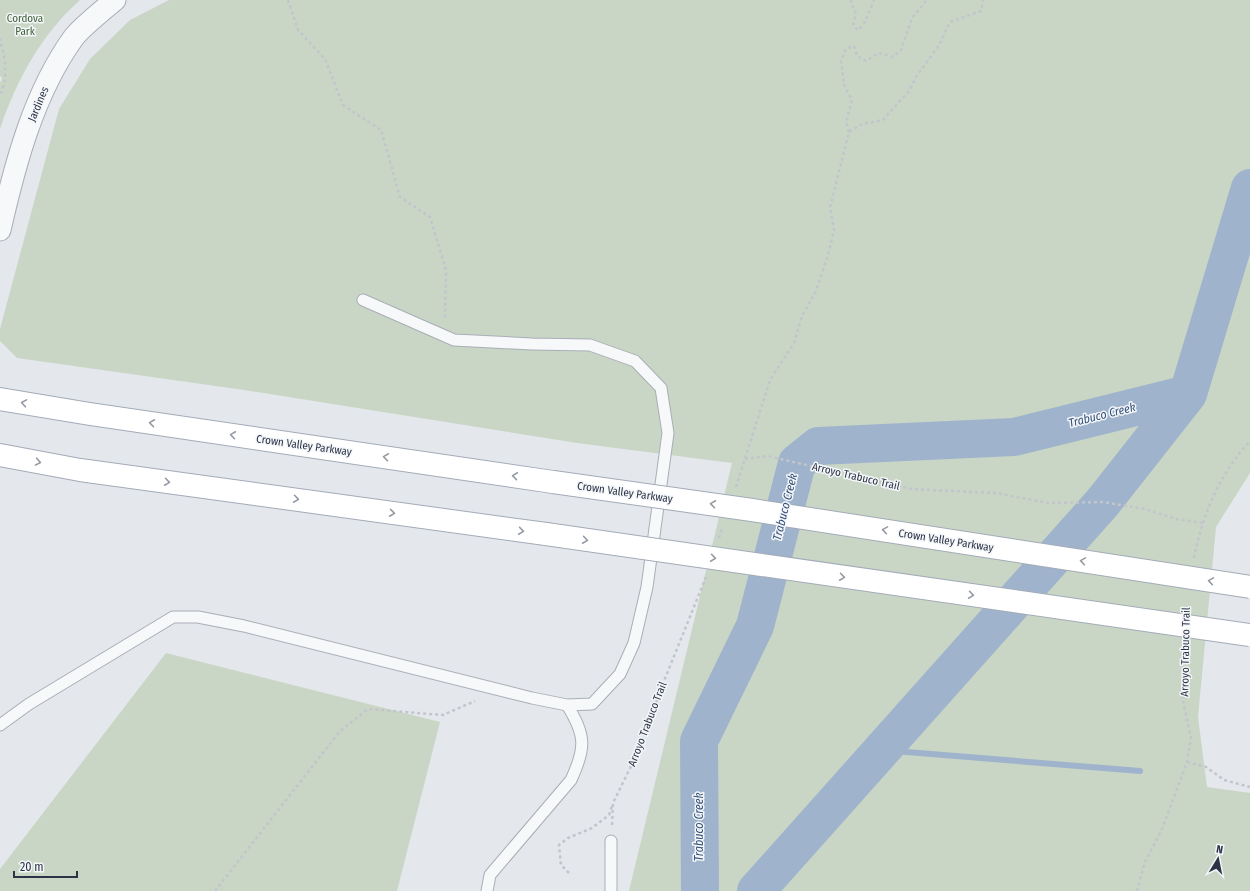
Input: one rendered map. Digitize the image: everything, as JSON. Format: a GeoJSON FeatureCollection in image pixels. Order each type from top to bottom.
{"type":"FeatureCollection","features":[{"type":"Feature","properties":{"kind":"main road","name":"Crown Valley Parkway"},"geometry":{"type":"LineString","coordinates":[[0,398],[90,414],[752,510],[1250,586]]}},
{"type":"Feature","properties":{"kind":"main road"},"geometry":{"type":"LineString","coordinates":[[0,455],[80,470],[546,534],[1250,635]]}},
{"type":"Feature","properties":{"kind":"street","name":"Jardines"},"geometry":{"type":"LineString","coordinates":[[1,222],[23,140],[50,75],[75,36],[115,0]]}},
{"type":"Feature","properties":{"kind":"lane"},"geometry":{"type":"LineString","coordinates":[[0,724],[29,704],[173,617],[198,616],[244,626],[567,705],[592,704],[620,674],[634,643],[647,587],[668,433],[662,388],[635,361],[590,345],[454,340],[363,300]]}},
{"type":"Feature","properties":{"kind":"lane"},"geometry":{"type":"LineString","coordinates":[[487,891],[490,875],[571,780],[580,762],[582,742],[578,722],[567,705]]}},
{"type":"Feature","properties":{"kind":"lane"},"geometry":{"type":"LineString","coordinates":[[611,841],[611,891]]}},
{"type":"Feature","properties":{"kind":"path"},"geometry":{"type":"LineString","coordinates":[[288,0],[298,30],[325,59],[343,104],[381,130],[400,197],[430,217],[446,270],[445,336]]}},
{"type":"Feature","properties":{"kind":"path"},"geometry":{"type":"LineString","coordinates":[[852,0],[851,1],[856,14],[853,25],[858,30],[864,24],[874,0]]}},
{"type":"Feature","properties":{"kind":"path"},"geometry":{"type":"LineString","coordinates":[[735,488],[770,380],[794,343],[802,316],[816,291],[828,255],[834,230],[830,207],[849,132],[846,122],[852,100],[844,85],[841,61],[846,49],[854,46],[857,56],[866,61],[879,53],[893,58],[902,50],[912,18],[927,0]]}},
{"type":"Feature","properties":{"kind":"path"},"geometry":{"type":"LineString","coordinates":[[849,132],[862,124],[883,120],[909,91],[916,77],[939,45],[950,22],[981,11],[983,0]]}},
{"type":"Feature","properties":{"kind":"path"},"geometry":{"type":"LineString","coordinates":[[0,38],[5,62],[5,80],[0,97]]}},
{"type":"Feature","properties":{"kind":"path"},"geometry":{"type":"LineString","coordinates":[[1193,563],[1199,534],[1215,492],[1224,474],[1237,455],[1250,441]]}},
{"type":"Feature","properties":{"kind":"path","name":"Arroyo Trabuco Trail"},"geometry":{"type":"LineString","coordinates":[[745,459],[767,456],[912,490],[996,493],[1048,503],[1103,502],[1145,509],[1176,519],[1203,523]]}},
{"type":"Feature","properties":{"kind":"path"},"geometry":{"type":"LineString","coordinates":[[719,539],[723,524]]}},
{"type":"Feature","properties":{"kind":"path","name":"Arroyo Trabuco Trail"},"geometry":{"type":"LineString","coordinates":[[611,841],[612,803],[637,754],[664,681],[707,575]]}},
{"type":"Feature","properties":{"kind":"path","name":"Arroyo Trabuco Trail"},"geometry":{"type":"LineString","coordinates":[[1137,891],[1145,862],[1162,829],[1187,762],[1191,738],[1184,701],[1184,648]]}},
{"type":"Feature","properties":{"kind":"path"},"geometry":{"type":"LineString","coordinates":[[215,891],[340,731],[368,709],[443,715],[501,690]]}},
{"type":"Feature","properties":{"kind":"path"},"geometry":{"type":"LineString","coordinates":[[1187,762],[1206,767],[1224,780],[1250,787]]}},
{"type":"Feature","properties":{"kind":"path"},"geometry":{"type":"LineString","coordinates":[[569,873],[561,865],[559,845],[568,838],[592,828],[609,815],[612,803]]}},
{"type":"Feature","properties":{"kind":"green space","name":"Cordova Park"},"geometry":{"type":"Polygon","coordinates":[[[0,0],[80,0],[53,28],[22,75],[0,129],[0,83],[2,78],[0,76],[0,0]]]}},
{"type":"Feature","properties":{"kind":"green space"},"geometry":{"type":"Polygon","coordinates":[[[169,0],[1250,0],[1250,473],[1216,527],[1198,717],[1207,787],[1250,793],[1250,891],[629,891],[732,463],[577,443],[244,390],[17,358],[0,341],[0,329],[59,109],[90,59],[130,20],[169,0]]]}},
{"type":"Feature","properties":{"kind":"green space"},"geometry":{"type":"Polygon","coordinates":[[[166,653],[440,722],[397,891],[0,891],[0,869],[166,653]]]}},
{"type":"Feature","properties":{"kind":"waterway","name":"Trabuco Creek"},"geometry":{"type":"LineString","coordinates":[[756,891],[1103,502],[1188,394],[1250,188]]}},
{"type":"Feature","properties":{"kind":"waterway","name":"Trabuco Creek"},"geometry":{"type":"LineString","coordinates":[[700,891],[699,741],[755,626],[797,463],[818,446],[1014,437],[1188,394]]}},
{"type":"Feature","properties":{"kind":"waterway"},"geometry":{"type":"LineString","coordinates":[[882,750],[1140,771]]}}]}
